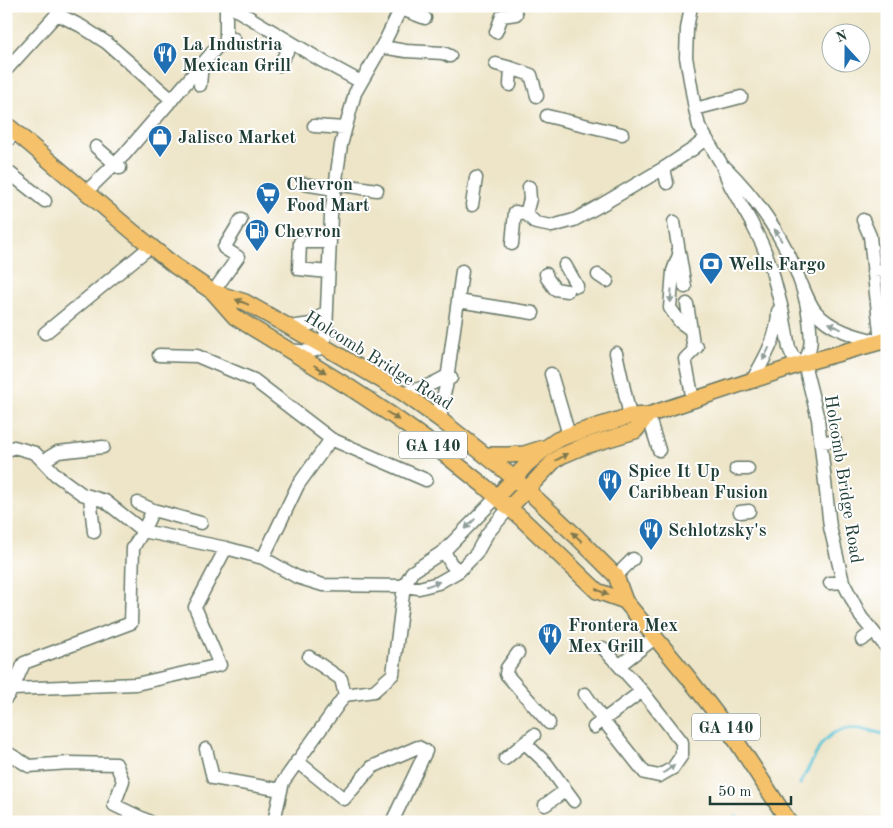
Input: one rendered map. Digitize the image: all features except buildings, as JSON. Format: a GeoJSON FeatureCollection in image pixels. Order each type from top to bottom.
{"type":"FeatureCollection","features":[{"type":"Feature","properties":{"kind":"main road","name":"Holcomb Bridge Road"},"geometry":{"type":"LineString","coordinates":[[9,133],[86,192],[175,266],[213,292],[235,317],[392,416],[497,497],[546,541],[597,591],[625,601]]}},
{"type":"Feature","properties":{"kind":"main road","name":"Holcomb Bridge Road"},"geometry":{"type":"LineString","coordinates":[[213,292],[245,302],[403,393],[442,420],[514,478]]}},
{"type":"Feature","properties":{"kind":"main road"},"geometry":{"type":"LineString","coordinates":[[497,497],[527,464],[557,440],[569,435],[630,416],[648,415],[804,364],[884,341]]}},
{"type":"Feature","properties":{"kind":"main road"},"geometry":{"type":"LineString","coordinates":[[509,508],[554,461],[582,448],[634,431],[648,415]]}},
{"type":"Feature","properties":{"kind":"main road"},"geometry":{"type":"LineString","coordinates":[[485,455],[524,454],[547,447]]}},
{"type":"Feature","properties":{"kind":"main road","name":"GA 140"},"geometry":{"type":"LineString","coordinates":[[514,478],[616,576],[625,601],[656,637],[735,739],[789,822]]}},
{"type":"Feature","properties":{"kind":"street"},"geometry":{"type":"LineString","coordinates":[[86,192],[118,165],[124,155],[202,64],[226,43],[226,6]]}},
{"type":"Feature","properties":{"kind":"street"},"geometry":{"type":"LineString","coordinates":[[230,6],[361,82]]}},
{"type":"Feature","properties":{"kind":"street"},"geometry":{"type":"LineString","coordinates":[[691,6],[687,29],[686,57],[699,126],[721,163],[730,185],[762,244],[778,292],[789,348],[793,357],[804,364],[810,352],[812,341],[808,310],[791,259],[780,237],[739,180],[721,163]]}},
{"type":"Feature","properties":{"kind":"street"},"geometry":{"type":"LineString","coordinates":[[289,350],[310,352],[318,350],[323,346],[326,332],[328,272],[335,186],[341,145],[355,93],[401,8],[425,18]]}},
{"type":"Feature","properties":{"kind":"street"},"geometry":{"type":"LineString","coordinates":[[6,70],[57,14],[81,26],[107,43],[172,100]]}},
{"type":"Feature","properties":{"kind":"street"},"geometry":{"type":"LineString","coordinates":[[496,32],[502,16],[516,14]]}},
{"type":"Feature","properties":{"kind":"street"},"geometry":{"type":"LineString","coordinates":[[279,65],[292,43]]}},
{"type":"Feature","properties":{"kind":"street"},"geometry":{"type":"LineString","coordinates":[[382,46],[406,51],[443,53],[450,56]]}},
{"type":"Feature","properties":{"kind":"street"},"geometry":{"type":"LineString","coordinates":[[200,84],[202,64]]}},
{"type":"Feature","properties":{"kind":"street"},"geometry":{"type":"LineString","coordinates":[[496,64],[531,75],[537,96]]}},
{"type":"Feature","properties":{"kind":"street"},"geometry":{"type":"LineString","coordinates":[[510,68],[510,86]]}},
{"type":"Feature","properties":{"kind":"street"},"geometry":{"type":"LineString","coordinates":[[695,109],[741,97]]}},
{"type":"Feature","properties":{"kind":"street"},"geometry":{"type":"LineString","coordinates":[[547,116],[622,134]]}},
{"type":"Feature","properties":{"kind":"street"},"geometry":{"type":"LineString","coordinates":[[314,126],[345,128]]}},
{"type":"Feature","properties":{"kind":"street"},"geometry":{"type":"LineString","coordinates":[[512,244],[515,212],[526,214],[536,224],[552,226],[574,220],[664,168],[706,138]]}},
{"type":"Feature","properties":{"kind":"street"},"geometry":{"type":"LineString","coordinates":[[96,147],[118,165]]}},
{"type":"Feature","properties":{"kind":"street"},"geometry":{"type":"LineString","coordinates":[[664,168],[667,183]]}},
{"type":"Feature","properties":{"kind":"street"},"geometry":{"type":"LineString","coordinates":[[6,172],[45,201]]}},
{"type":"Feature","properties":{"kind":"street"},"geometry":{"type":"LineString","coordinates":[[472,205],[476,178]]}},
{"type":"Feature","properties":{"kind":"street"},"geometry":{"type":"LineString","coordinates":[[304,184],[376,190]]}},
{"type":"Feature","properties":{"kind":"street"},"geometry":{"type":"LineString","coordinates":[[526,214],[530,199],[529,187]]}},
{"type":"Feature","properties":{"kind":"street"},"geometry":{"type":"LineString","coordinates":[[213,292],[238,257],[224,248],[241,220]]}},
{"type":"Feature","properties":{"kind":"street"},"geometry":{"type":"LineString","coordinates":[[800,283],[816,312],[825,321],[859,337],[884,341],[870,236],[863,220]]}},
{"type":"Feature","properties":{"kind":"street"},"geometry":{"type":"LineString","coordinates":[[674,222],[685,286]]}},
{"type":"Feature","properties":{"kind":"street"},"geometry":{"type":"LineString","coordinates":[[328,272],[299,269],[300,242],[330,242]]}},
{"type":"Feature","properties":{"kind":"street"},"geometry":{"type":"LineString","coordinates":[[45,333],[151,246]]}},
{"type":"Feature","properties":{"kind":"street"},"geometry":{"type":"LineString","coordinates":[[680,255],[673,271],[670,308],[680,322],[691,330]]}},
{"type":"Feature","properties":{"kind":"street"},"geometry":{"type":"LineString","coordinates":[[546,274],[555,289],[572,288],[565,265]]}},
{"type":"Feature","properties":{"kind":"street"},"geometry":{"type":"LineString","coordinates":[[874,271],[887,270]]}},
{"type":"Feature","properties":{"kind":"street"},"geometry":{"type":"LineString","coordinates":[[442,420],[440,406],[451,377],[446,342],[458,301],[462,271]]}},
{"type":"Feature","properties":{"kind":"street"},"geometry":{"type":"LineString","coordinates":[[752,381],[774,339],[778,322],[778,292]]}},
{"type":"Feature","properties":{"kind":"street"},"geometry":{"type":"LineString","coordinates":[[458,301],[533,313]]}},
{"type":"Feature","properties":{"kind":"street"},"geometry":{"type":"LineString","coordinates":[[687,304],[696,349],[685,359],[693,400]]}},
{"type":"Feature","properties":{"kind":"street"},"geometry":{"type":"LineString","coordinates":[[290,327],[311,324],[326,312]]}},
{"type":"Feature","properties":{"kind":"street"},"geometry":{"type":"LineString","coordinates":[[159,355],[197,356],[254,380],[331,439],[426,480]]}},
{"type":"Feature","properties":{"kind":"street"},"geometry":{"type":"LineString","coordinates":[[614,362],[630,416]]}},
{"type":"Feature","properties":{"kind":"street","name":"Holcomb Bridge Road"},"geometry":{"type":"LineString","coordinates":[[804,364],[818,419],[836,583],[887,648]]}},
{"type":"Feature","properties":{"kind":"street"},"geometry":{"type":"LineString","coordinates":[[551,374],[553,392],[569,435]]}},
{"type":"Feature","properties":{"kind":"street"},"geometry":{"type":"LineString","coordinates":[[403,393],[417,390],[451,377]]}},
{"type":"Feature","properties":{"kind":"street"},"geometry":{"type":"LineString","coordinates":[[648,415],[659,450]]}},
{"type":"Feature","properties":{"kind":"street"},"geometry":{"type":"LineString","coordinates":[[263,558],[298,485],[331,439]]}},
{"type":"Feature","properties":{"kind":"street"},"geometry":{"type":"LineString","coordinates":[[821,442],[836,441]]}},
{"type":"Feature","properties":{"kind":"street"},"geometry":{"type":"LineString","coordinates":[[6,451],[14,447],[35,453],[56,475],[82,494],[105,501],[143,531],[226,548],[263,558],[297,577],[322,585],[404,586],[419,588],[438,583],[459,571],[476,554],[487,534],[509,508]]}},
{"type":"Feature","properties":{"kind":"street"},"geometry":{"type":"LineString","coordinates":[[43,461],[58,452],[103,447]]}},
{"type":"Feature","properties":{"kind":"street"},"geometry":{"type":"LineString","coordinates":[[90,497],[94,532]]}},
{"type":"Feature","properties":{"kind":"street"},"geometry":{"type":"LineString","coordinates":[[276,822],[282,782],[345,695],[374,691],[392,674],[404,586],[412,572],[444,551],[497,497]]}},
{"type":"Feature","properties":{"kind":"street"},"geometry":{"type":"LineString","coordinates":[[138,503],[153,510],[201,523]]}},
{"type":"Feature","properties":{"kind":"street"},"geometry":{"type":"LineString","coordinates":[[9,693],[24,663],[131,623],[133,548],[153,510]]}},
{"type":"Feature","properties":{"kind":"street"},"geometry":{"type":"LineString","coordinates":[[9,693],[136,684],[220,665],[195,607],[226,548]]}},
{"type":"Feature","properties":{"kind":"street"},"geometry":{"type":"LineString","coordinates":[[444,551],[451,564],[459,571]]}},
{"type":"Feature","properties":{"kind":"street"},"geometry":{"type":"LineString","coordinates":[[616,576],[633,559]]}},
{"type":"Feature","properties":{"kind":"street"},"geometry":{"type":"LineString","coordinates":[[862,640],[873,631]]}},
{"type":"Feature","properties":{"kind":"street"},"geometry":{"type":"LineString","coordinates":[[620,665],[656,637]]}},
{"type":"Feature","properties":{"kind":"street"},"geometry":{"type":"LineString","coordinates":[[584,694],[599,724],[645,773],[659,776],[673,768],[682,755],[682,742],[642,691],[603,648]]}},
{"type":"Feature","properties":{"kind":"street"},"geometry":{"type":"LineString","coordinates":[[518,653],[507,668],[506,674],[549,723]]}},
{"type":"Feature","properties":{"kind":"street"},"geometry":{"type":"LineString","coordinates":[[310,657],[341,679],[345,695]]}},
{"type":"Feature","properties":{"kind":"street"},"geometry":{"type":"LineString","coordinates":[[599,724],[642,691]]}},
{"type":"Feature","properties":{"kind":"street"},"geometry":{"type":"LineString","coordinates":[[505,759],[529,739],[574,801]]}},
{"type":"Feature","properties":{"kind":"street"},"geometry":{"type":"LineString","coordinates":[[297,761],[344,799],[372,767],[418,747],[426,751],[392,822]]}},
{"type":"Feature","properties":{"kind":"street"},"geometry":{"type":"LineString","coordinates":[[206,749],[213,778],[281,790]]}},
{"type":"Feature","properties":{"kind":"street"},"geometry":{"type":"LineString","coordinates":[[6,752],[29,766],[69,763],[116,764],[123,781],[114,805],[150,822]]}},
{"type":"Feature","properties":{"kind":"street"},"geometry":{"type":"LineString","coordinates":[[545,805],[566,790]]}},
{"type":"Feature","properties":{"kind":"waterway"},"geometry":{"type":"LineString","coordinates":[[800,784],[822,743],[833,733],[845,728],[860,728],[887,735]]}},
{"type":"Feature","properties":{"kind":"waterway"},"geometry":{"type":"LineString","coordinates":[[733,822],[737,817]]}},
{"type":"Feature","properties":{"kind":"place","name":"La Industria Mexican Grill"},"geometry":{"type":"Point","coordinates":[165,75]}},
{"type":"Feature","properties":{"kind":"place","name":"Jalisco Market"},"geometry":{"type":"Point","coordinates":[160,158]}},
{"type":"Feature","properties":{"kind":"place","name":"Chevron Food Mart"},"geometry":{"type":"Point","coordinates":[268,215]}},
{"type":"Feature","properties":{"kind":"place","name":"Chevron"},"geometry":{"type":"Point","coordinates":[257,252]}},
{"type":"Feature","properties":{"kind":"place","name":"Wells Fargo"},"geometry":{"type":"Point","coordinates":[711,285]}},
{"type":"Feature","properties":{"kind":"place","name":"Spice It Up Caribbean Fusion"},"geometry":{"type":"Point","coordinates":[610,502]}},
{"type":"Feature","properties":{"kind":"place","name":"Schlotzsky's"},"geometry":{"type":"Point","coordinates":[651,551]}},
{"type":"Feature","properties":{"kind":"place","name":"Frontera Mex Mex Grill"},"geometry":{"type":"Point","coordinates":[550,656]}}]}
